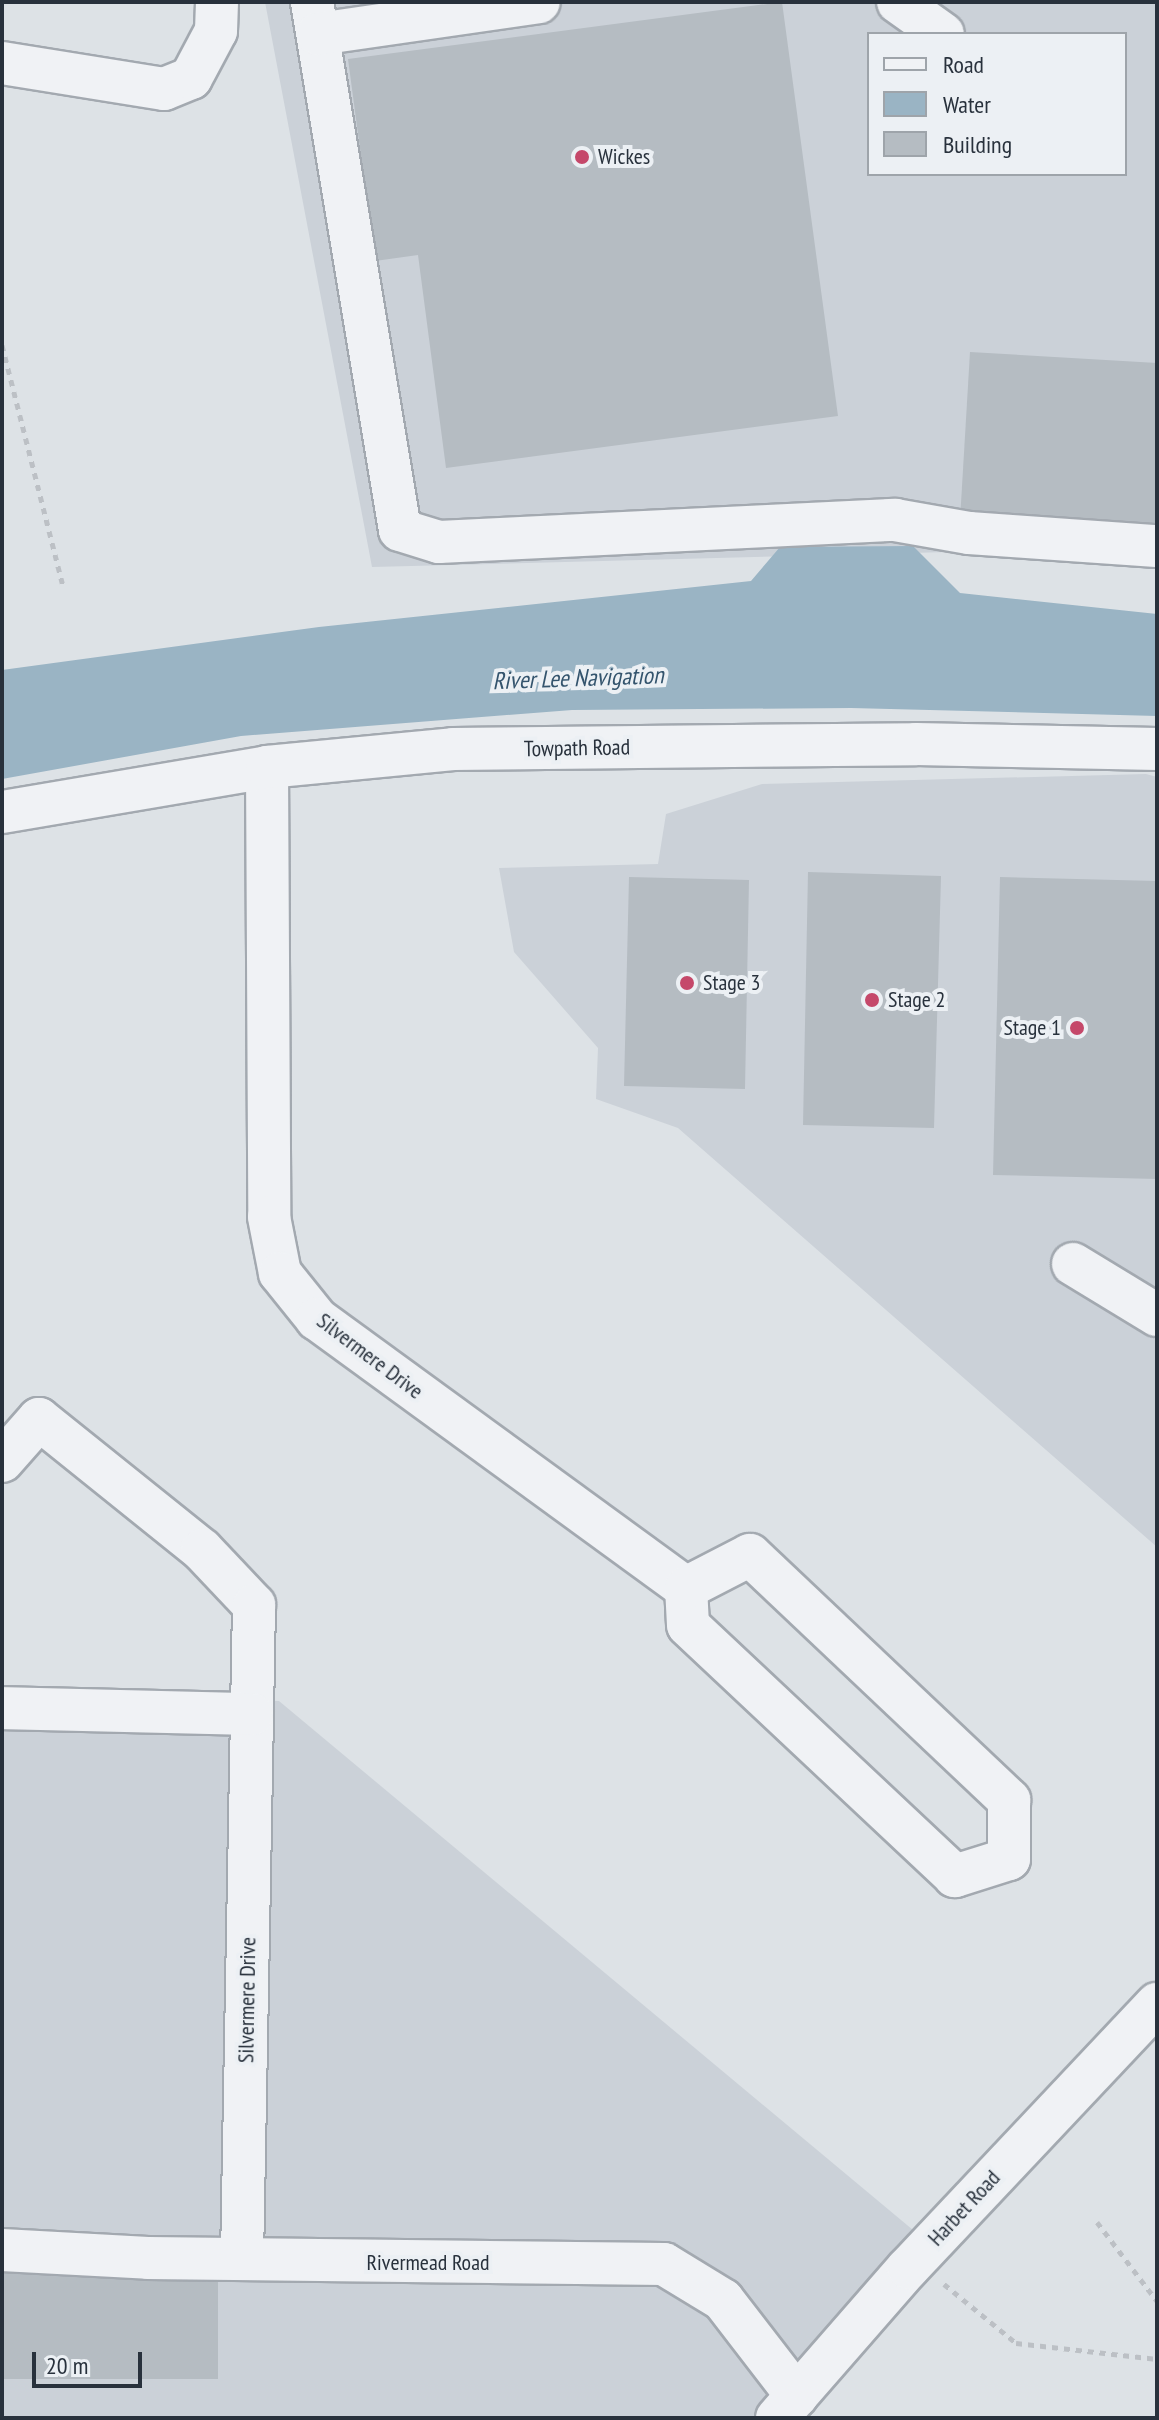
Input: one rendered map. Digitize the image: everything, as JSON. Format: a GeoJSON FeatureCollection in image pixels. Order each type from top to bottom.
{"type":"FeatureCollection","features":[{"type":"Feature","properties":{"kind":"street"},"geometry":{"type":"LineString","coordinates":[[2,63],[164,89],[191,78],[216,31],[217,2]]}},
{"type":"Feature","properties":{"kind":"street"},"geometry":{"type":"LineString","coordinates":[[539,2],[315,18],[400,530],[439,542],[895,520],[969,533],[1157,546]]}},
{"type":"Feature","properties":{"kind":"street"},"geometry":{"type":"LineString","coordinates":[[898,2],[940,32]]}},
{"type":"Feature","properties":{"kind":"street","name":"Towpath Road"},"geometry":{"type":"LineString","coordinates":[[2,812],[267,767],[453,749],[916,744],[1157,749]]}},
{"type":"Feature","properties":{"kind":"street","name":"Silvermere Drive"},"geometry":{"type":"LineString","coordinates":[[267,767],[269,1217],[280,1273],[317,1319],[686,1588]]}},
{"type":"Feature","properties":{"kind":"street"},"geometry":{"type":"LineString","coordinates":[[1073,1264],[1157,1315]]}},
{"type":"Feature","properties":{"kind":"street","name":"Silvermere Drive"},"geometry":{"type":"LineString","coordinates":[[2,1461],[39,1419],[202,1550],[254,1605],[242,2257]]}},
{"type":"Feature","properties":{"kind":"street"},"geometry":{"type":"LineString","coordinates":[[750,1555],[1009,1800],[1009,1859],[955,1876],[688,1625],[686,1588],[750,1555]]}},
{"type":"Feature","properties":{"kind":"street"},"geometry":{"type":"LineString","coordinates":[[2,1708],[252,1714]]}},
{"type":"Feature","properties":{"kind":"street","name":"Harbet Road"},"geometry":{"type":"LineString","coordinates":[[787,2407],[916,2259],[1157,2004]]}},
{"type":"Feature","properties":{"kind":"street","name":"Rivermead Road"},"geometry":{"type":"LineString","coordinates":[[2,2250],[148,2258],[664,2264],[723,2300],[787,2407]]}},
{"type":"Feature","properties":{"kind":"path"},"geometry":{"type":"LineString","coordinates":[[2,345],[63,586]]}},
{"type":"Feature","properties":{"kind":"path"},"geometry":{"type":"LineString","coordinates":[[1097,2222],[1157,2301]]}},
{"type":"Feature","properties":{"kind":"path"},"geometry":{"type":"LineString","coordinates":[[916,2259],[1016,2343],[1157,2359]]}},
{"type":"Feature","properties":{"kind":"shaded area"},"geometry":{"type":"Polygon","coordinates":[[[265,2],[1157,2],[1157,568],[948,552],[372,567],[265,2]]]}},
{"type":"Feature","properties":{"kind":"shaded area"},"geometry":{"type":"Polygon","coordinates":[[[1146,774],[1157,777],[1157,1547],[678,1128],[596,1099],[598,1048],[514,952],[499,868],[658,864],[666,814],[762,784],[1146,774]]]}},
{"type":"Feature","properties":{"kind":"shaded area"},"geometry":{"type":"Polygon","coordinates":[[[2,1694],[279,1701],[913,2230],[754,2418],[2,2418],[2,1694]]]}},
{"type":"Feature","properties":{"kind":"water","name":"River Lee Navigation"},"geometry":{"type":"Polygon","coordinates":[[[913,546],[960,593],[1157,614],[1157,716],[851,708],[572,710],[241,736],[2,779],[2,670],[319,627],[751,581],[780,547],[913,546]]]}},
{"type":"Feature","properties":{"kind":"building","name":"Wickes"},"geometry":{"type":"Polygon","coordinates":[[[782,2],[838,416],[446,468],[418,255],[375,261],[348,59],[782,2]]]}},
{"type":"Feature","properties":{"kind":"building"},"geometry":{"type":"Polygon","coordinates":[[[970,352],[1157,363],[1157,532],[960,520],[970,352]]]}},
{"type":"Feature","properties":{"kind":"building","name":"Stage 2"},"geometry":{"type":"Polygon","coordinates":[[[808,872],[941,876],[934,1128],[803,1125],[808,872]]]}},
{"type":"Feature","properties":{"kind":"building","name":"Stage 3"},"geometry":{"type":"Polygon","coordinates":[[[629,877],[749,880],[745,1089],[624,1086],[629,877]]]}},
{"type":"Feature","properties":{"kind":"building","name":"Stage 1"},"geometry":{"type":"Polygon","coordinates":[[[1000,877],[1157,881],[1157,1179],[993,1175],[1000,877]]]}},
{"type":"Feature","properties":{"kind":"building"},"geometry":{"type":"Polygon","coordinates":[[[2,2265],[218,2267],[218,2379],[2,2379],[2,2265]]]}},
{"type":"Feature","properties":{"kind":"place","name":"Wickes"},"geometry":{"type":"Point","coordinates":[582,157]}},
{"type":"Feature","properties":{"kind":"place","name":"Stage 3"},"geometry":{"type":"Point","coordinates":[687,983]}},
{"type":"Feature","properties":{"kind":"place","name":"Stage 2"},"geometry":{"type":"Point","coordinates":[872,1000]}},
{"type":"Feature","properties":{"kind":"place","name":"Stage 1"},"geometry":{"type":"Point","coordinates":[1077,1028]}}]}
